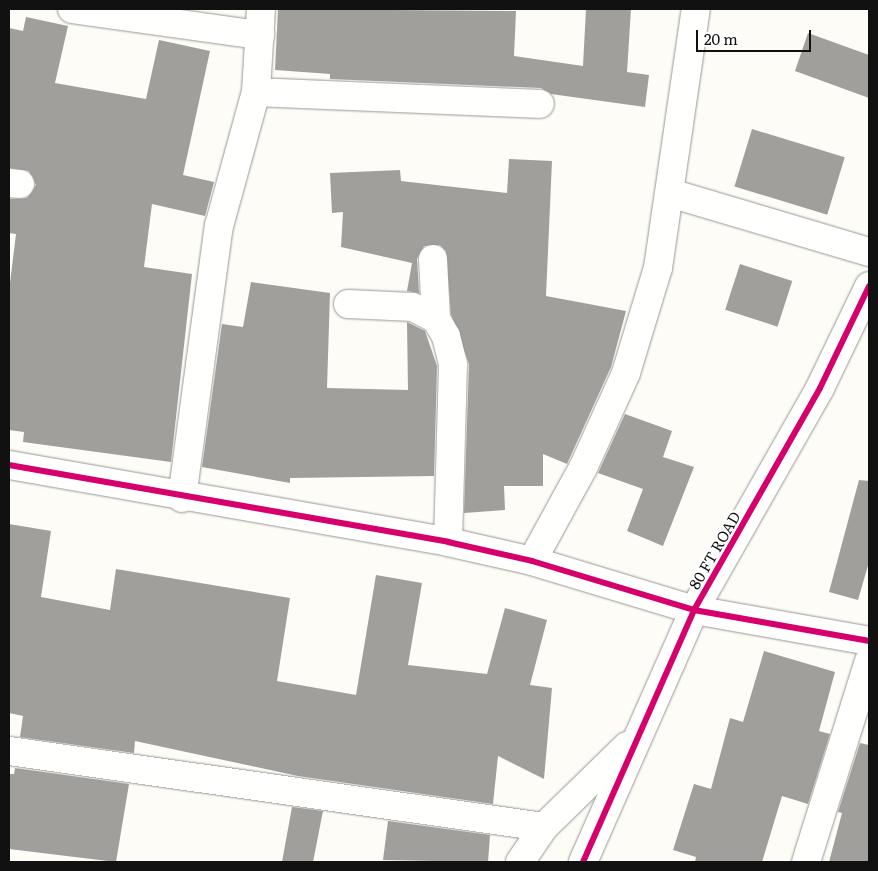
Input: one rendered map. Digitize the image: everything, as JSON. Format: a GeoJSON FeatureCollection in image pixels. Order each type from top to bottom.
{"type":"FeatureCollection","features":[{"type":"Feature","properties":{"kind":"street"},"geometry":{"type":"LineString","coordinates":[[72,9],[261,22],[256,92],[219,226],[182,498]]}},
{"type":"Feature","properties":{"kind":"street"},"geometry":{"type":"LineString","coordinates":[[532,561],[583,468],[626,373],[658,268],[696,9]]}},
{"type":"Feature","properties":{"kind":"street"},"geometry":{"type":"LineString","coordinates":[[256,92],[540,104]]}},
{"type":"Feature","properties":{"kind":"street"},"geometry":{"type":"LineString","coordinates":[[670,193],[869,252]]}},
{"type":"Feature","properties":{"kind":"street"},"geometry":{"type":"LineString","coordinates":[[433,259],[436,318],[453,364],[448,542]]}},
{"type":"Feature","properties":{"kind":"street","name":"80 FT ROAD"},"geometry":{"type":"LineString","coordinates":[[583,862],[634,738],[694,610],[820,388],[869,286]]}},
{"type":"Feature","properties":{"kind":"street"},"geometry":{"type":"LineString","coordinates":[[348,304],[413,307],[436,318]]}},
{"type":"Feature","properties":{"kind":"street"},"geometry":{"type":"LineString","coordinates":[[9,465],[182,498],[448,542],[532,561],[694,610],[869,641]]}},
{"type":"Feature","properties":{"kind":"street"},"geometry":{"type":"LineString","coordinates":[[806,862],[869,661]]}},
{"type":"Feature","properties":{"kind":"street","name":"80 FT ROAD"},"geometry":{"type":"LineString","coordinates":[[520,862],[544,827],[634,738]]}},
{"type":"Feature","properties":{"kind":"street"},"geometry":{"type":"LineString","coordinates":[[9,751],[544,827]]}},
{"type":"Feature","properties":{"kind":"building"},"geometry":{"type":"Polygon","coordinates":[[[278,9],[516,11],[514,56],[583,66],[586,9],[631,9],[627,72],[649,75],[645,107],[551,94],[541,88],[330,79],[330,74],[275,70],[278,9]]]}},
{"type":"Feature","properties":{"kind":"building"},"geometry":{"type":"Polygon","coordinates":[[[26,17],[68,26],[55,83],[146,99],[159,40],[210,51],[183,175],[214,182],[205,216],[152,204],[144,267],[192,274],[171,462],[23,442],[24,432],[9,430],[9,291],[16,234],[9,233],[9,199],[27,198],[36,185],[29,171],[9,168],[9,28],[23,31],[26,17]]]}},
{"type":"Feature","properties":{"kind":"building"},"geometry":{"type":"Polygon","coordinates":[[[808,33],[869,55],[869,98],[795,71],[808,33]]]}},
{"type":"Feature","properties":{"kind":"building"},"geometry":{"type":"Polygon","coordinates":[[[752,129],[845,157],[827,215],[734,186],[752,129]]]}},
{"type":"Feature","properties":{"kind":"building"},"geometry":{"type":"Polygon","coordinates":[[[509,159],[552,161],[546,296],[626,311],[611,367],[567,464],[543,454],[543,486],[504,486],[505,510],[464,513],[469,364],[451,314],[446,251],[440,245],[424,246],[417,259],[419,293],[407,291],[412,263],[341,247],[343,212],[332,213],[330,173],[400,170],[401,181],[507,193],[509,159]]]}},
{"type":"Feature","properties":{"kind":"building"},"geometry":{"type":"Polygon","coordinates":[[[740,264],[792,281],[777,327],[725,310],[740,264]]]}},
{"type":"Feature","properties":{"kind":"building"},"geometry":{"type":"Polygon","coordinates":[[[251,282],[330,293],[327,388],[408,390],[407,322],[425,331],[437,366],[434,476],[290,478],[290,483],[202,467],[222,324],[243,327],[251,282]]]}},
{"type":"Feature","properties":{"kind":"building"},"geometry":{"type":"Polygon","coordinates":[[[625,414],[672,431],[663,457],[694,467],[663,546],[627,531],[643,489],[598,473],[625,414]]]}},
{"type":"Feature","properties":{"kind":"building"},"geometry":{"type":"Polygon","coordinates":[[[859,480],[869,481],[869,562],[858,600],[829,592],[859,480]]]}},
{"type":"Feature","properties":{"kind":"building"},"geometry":{"type":"Polygon","coordinates":[[[9,524],[51,531],[41,597],[110,610],[116,569],[290,598],[277,681],[356,695],[376,575],[422,583],[408,665],[487,674],[505,608],[547,620],[530,685],[552,688],[544,779],[498,756],[493,804],[298,776],[135,741],[134,753],[20,737],[23,716],[9,713],[9,524]]]}},
{"type":"Feature","properties":{"kind":"building"},"geometry":{"type":"Polygon","coordinates":[[[764,651],[835,672],[819,731],[830,734],[808,804],[782,796],[762,862],[695,862],[696,857],[673,850],[694,784],[711,789],[730,718],[743,722],[764,651]]]}},
{"type":"Feature","properties":{"kind":"building"},"geometry":{"type":"Polygon","coordinates":[[[860,743],[869,745],[869,862],[829,862],[842,813],[838,812],[860,743]]]}},
{"type":"Feature","properties":{"kind":"building"},"geometry":{"type":"Polygon","coordinates":[[[15,768],[129,784],[116,862],[9,849],[9,774],[14,774],[15,768]]]}},
{"type":"Feature","properties":{"kind":"building"},"geometry":{"type":"Polygon","coordinates":[[[292,807],[323,811],[313,862],[282,862],[292,807]]]}},
{"type":"Feature","properties":{"kind":"building"},"geometry":{"type":"Polygon","coordinates":[[[388,821],[490,835],[488,862],[383,860],[388,821]]]}},
{"type":"Feature","properties":{"kind":"cycle path"},"geometry":{"type":"LineString","coordinates":[[583,862],[694,610],[820,388],[869,286]]}},
{"type":"Feature","properties":{"kind":"cycle path"},"geometry":{"type":"LineString","coordinates":[[9,465],[448,542],[532,561],[694,610],[869,641]]}}]}
